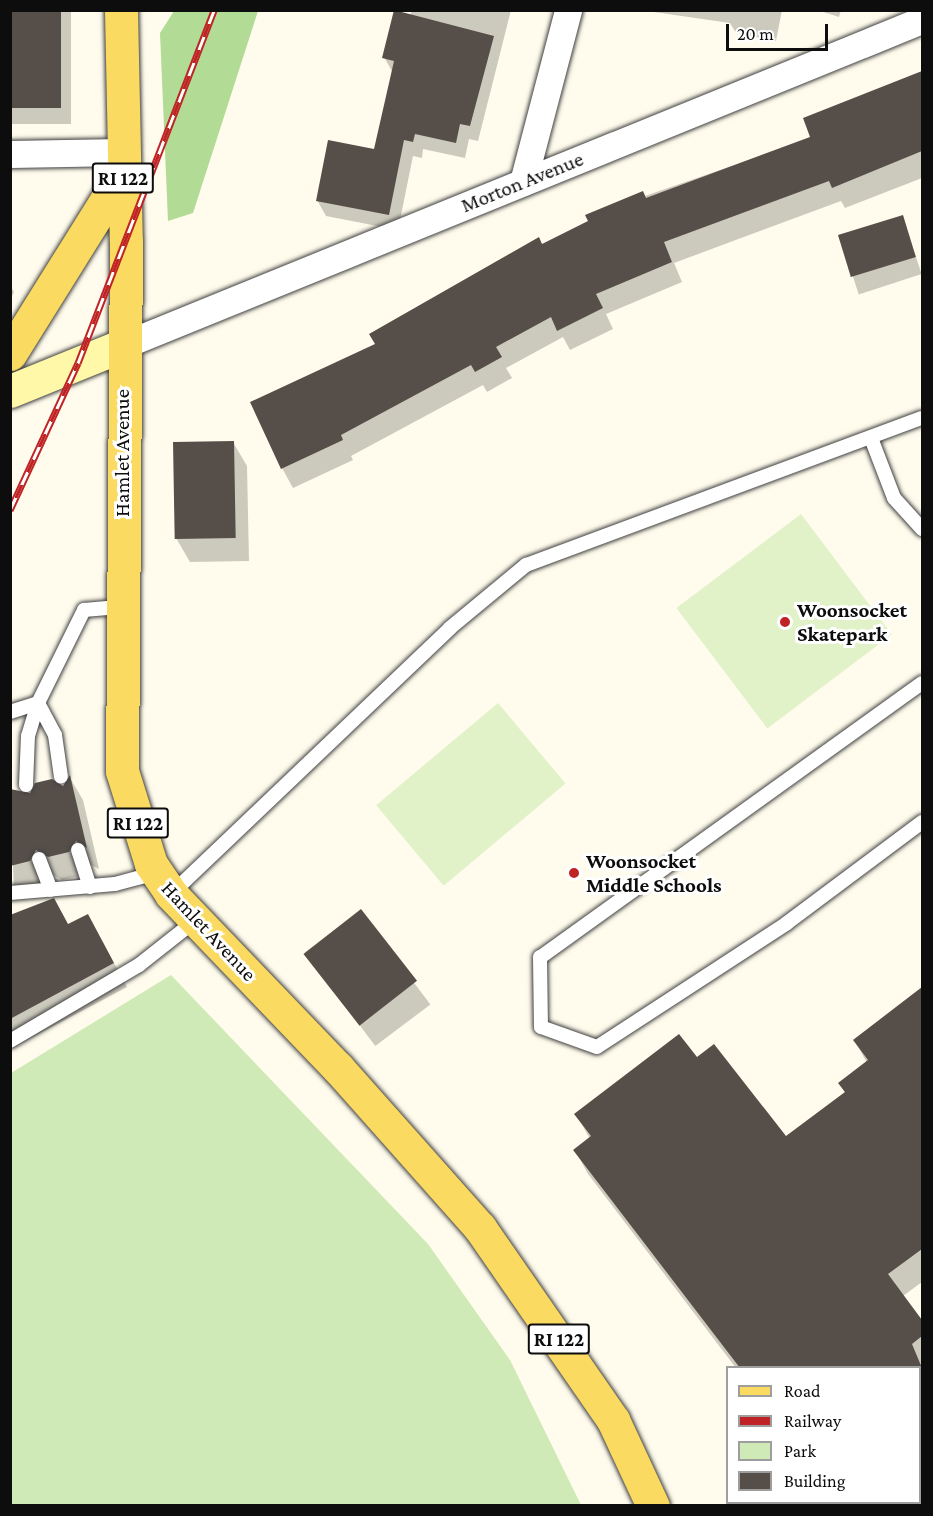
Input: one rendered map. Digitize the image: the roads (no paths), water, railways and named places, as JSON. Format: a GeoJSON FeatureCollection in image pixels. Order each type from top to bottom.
{"type":"FeatureCollection","features":[{"type":"Feature","properties":{"kind":"main road","name":"Hamlet Avenue"},"geometry":{"type":"LineString","coordinates":[[121,10],[122,771],[164,883],[480,1228],[613,1420],[653,1506]]}},
{"type":"Feature","properties":{"kind":"main road"},"geometry":{"type":"LineString","coordinates":[[10,354],[123,163]]}},
{"type":"Feature","properties":{"kind":"main road"},"geometry":{"type":"LineString","coordinates":[[10,391],[122,346]]}},
{"type":"Feature","properties":{"kind":"street"},"geometry":{"type":"LineString","coordinates":[[523,182],[567,10]]}},
{"type":"Feature","properties":{"kind":"street","name":"Morton Avenue"},"geometry":{"type":"LineString","coordinates":[[122,346],[922,20]]}},
{"type":"Feature","properties":{"kind":"street"},"geometry":{"type":"LineString","coordinates":[[10,154],[123,163]]}},
{"type":"Feature","properties":{"kind":"lane"},"geometry":{"type":"LineString","coordinates":[[10,893],[164,883],[450,628],[526,565],[922,418]]}},
{"type":"Feature","properties":{"kind":"lane"},"geometry":{"type":"LineString","coordinates":[[871,438],[894,498],[922,529]]}},
{"type":"Feature","properties":{"kind":"lane"},"geometry":{"type":"LineString","coordinates":[[26,785],[28,736],[38,703],[84,610],[122,607]]}},
{"type":"Feature","properties":{"kind":"lane"},"geometry":{"type":"LineString","coordinates":[[922,682],[540,957],[541,1027],[597,1047],[787,923],[922,822]]}},
{"type":"Feature","properties":{"kind":"lane"},"geometry":{"type":"LineString","coordinates":[[10,712],[38,703]]}},
{"type":"Feature","properties":{"kind":"lane"},"geometry":{"type":"LineString","coordinates":[[38,703],[55,735],[61,777]]}},
{"type":"Feature","properties":{"kind":"lane"},"geometry":{"type":"LineString","coordinates":[[78,850],[90,887]]}},
{"type":"Feature","properties":{"kind":"lane"},"geometry":{"type":"LineString","coordinates":[[39,859],[51,890]]}},
{"type":"Feature","properties":{"kind":"lane"},"geometry":{"type":"LineString","coordinates":[[10,1041],[139,965],[196,920]]}},
{"type":"Feature","properties":{"kind":"railway"},"geometry":{"type":"LineString","coordinates":[[10,510],[78,363],[214,10]]}},
{"type":"Feature","properties":{"kind":"place","name":"Woonsocket Skatepark"},"geometry":{"type":"Point","coordinates":[785,622]}},
{"type":"Feature","properties":{"kind":"place","name":"Woonsocket Middle Schools"},"geometry":{"type":"Point","coordinates":[574,873]}}]}
